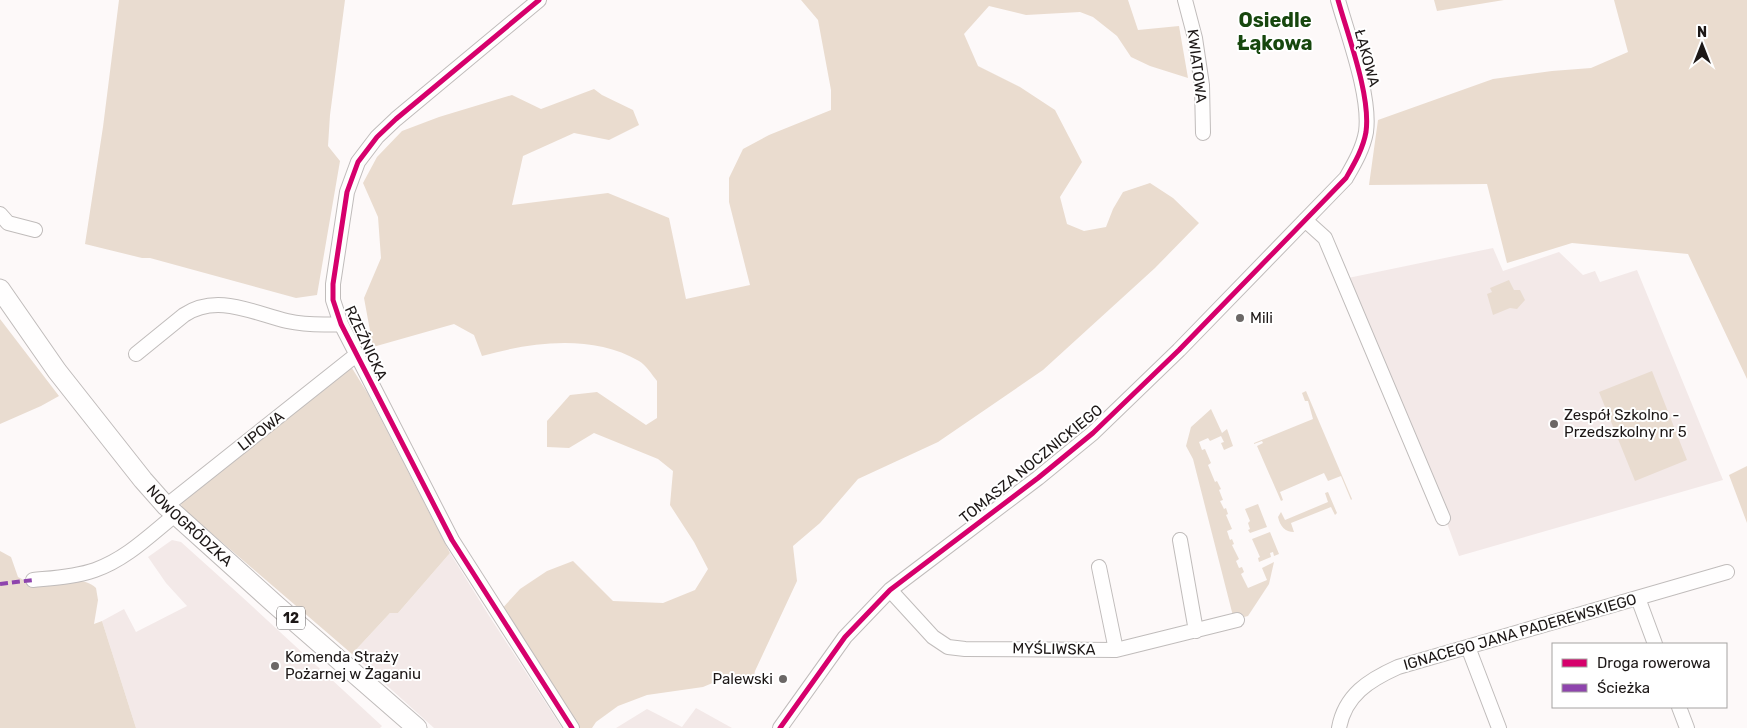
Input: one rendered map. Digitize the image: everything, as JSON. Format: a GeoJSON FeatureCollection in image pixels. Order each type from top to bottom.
{"type":"FeatureCollection","features":[{"type":"Feature","properties":{"kind":"main road","name":"NOWOGRÓDZKA"},"geometry":{"type":"LineString","coordinates":[[0,289],[57,371],[142,480],[170,511],[417,728]]}},
{"type":"Feature","properties":{"kind":"street","name":"RZEŹNICKA"},"geometry":{"type":"LineString","coordinates":[[538,0],[396,119],[377,137],[358,162],[347,192],[333,284],[333,300],[341,324],[356,355],[452,540],[572,728]]}},
{"type":"Feature","properties":{"kind":"street","name":"KWIATOWA"},"geometry":{"type":"LineString","coordinates":[[1185,0],[1195,38],[1202,85],[1203,133]]}},
{"type":"Feature","properties":{"kind":"street","name":"ŁĄKOWA"},"geometry":{"type":"LineString","coordinates":[[1338,0],[1367,110],[1366,133],[1360,155],[1346,178]]}},
{"type":"Feature","properties":{"kind":"street","name":"TOMASZA NOCZNICKIEGO"},"geometry":{"type":"LineString","coordinates":[[780,728],[845,637],[890,590],[1038,478],[1093,433],[1179,350],[1346,178]]}},
{"type":"Feature","properties":{"kind":"street"},"geometry":{"type":"LineString","coordinates":[[0,214],[8,223],[35,230]]}},
{"type":"Feature","properties":{"kind":"street"},"geometry":{"type":"LineString","coordinates":[[1305,220],[1324,238],[1443,518]]}},
{"type":"Feature","properties":{"kind":"street","name":"RZEŹNICKA"},"geometry":{"type":"LineString","coordinates":[[136,354],[191,310],[207,305],[225,305],[302,324],[341,324]]}},
{"type":"Feature","properties":{"kind":"street","name":"LIPOWA"},"geometry":{"type":"LineString","coordinates":[[33,580],[95,570],[126,554],[170,511],[356,355]]}},
{"type":"Feature","properties":{"kind":"street"},"geometry":{"type":"LineString","coordinates":[[1180,540],[1196,631]]}},
{"type":"Feature","properties":{"kind":"street"},"geometry":{"type":"LineString","coordinates":[[1099,567],[1116,650]]}},
{"type":"Feature","properties":{"kind":"street","name":"IGNACEGO JANA PADEREWSKIEGO"},"geometry":{"type":"LineString","coordinates":[[1339,728],[1341,716],[1353,696],[1373,678],[1398,667],[1727,572]]}},
{"type":"Feature","properties":{"kind":"street","name":"MYŚLIWSKA"},"geometry":{"type":"LineString","coordinates":[[890,590],[934,637],[948,646],[965,649],[1116,650],[1238,620]]}},
{"type":"Feature","properties":{"kind":"street"},"geometry":{"type":"LineString","coordinates":[[1638,598],[1656,643]]}},
{"type":"Feature","properties":{"kind":"street"},"geometry":{"type":"LineString","coordinates":[[1468,646],[1499,728]]}},
{"type":"Feature","properties":{"kind":"street"},"geometry":{"type":"LineString","coordinates":[[1679,708],[1688,728]]}},
{"type":"Feature","properties":{"kind":"shaded area"},"geometry":{"type":"Polygon","coordinates":[[[119,0],[345,0],[330,115],[328,146],[340,161],[317,295],[296,298],[150,258],[142,258],[85,244],[103,127],[119,0]]]}},
{"type":"Feature","properties":{"kind":"shaded area"},"geometry":{"type":"Polygon","coordinates":[[[801,0],[1128,0],[1138,30],[1179,26],[1188,78],[1150,66],[1131,57],[1117,36],[1093,17],[1080,12],[1026,15],[989,6],[964,34],[978,66],[1020,87],[1055,110],[1082,162],[1060,197],[1067,224],[1084,231],[1106,227],[1113,209],[1123,192],[1150,183],[1173,198],[1199,223],[1155,268],[1043,370],[938,442],[858,479],[820,523],[793,546],[797,581],[755,671],[752,687],[729,676],[703,687],[647,695],[618,706],[596,722],[592,728],[572,728],[498,613],[520,589],[547,571],[573,561],[613,601],[663,603],[695,590],[708,569],[694,542],[670,505],[673,471],[658,459],[594,433],[569,448],[547,447],[547,421],[570,395],[597,392],[646,425],[657,418],[657,381],[639,361],[621,352],[582,344],[541,344],[482,356],[474,335],[454,324],[373,347],[364,298],[381,258],[378,217],[363,183],[377,157],[402,131],[439,117],[512,95],[541,109],[594,89],[633,110],[639,125],[609,140],[574,133],[523,156],[512,205],[608,193],[669,218],[686,299],[750,285],[729,202],[729,178],[743,149],[769,135],[831,110],[831,90],[818,20],[801,0]]]}},
{"type":"Feature","properties":{"kind":"shaded area"},"geometry":{"type":"Polygon","coordinates":[[[1434,0],[1504,0],[1437,11],[1434,0]]]}},
{"type":"Feature","properties":{"kind":"shaded area"},"geometry":{"type":"Polygon","coordinates":[[[1614,0],[1747,0],[1747,379],[1688,254],[1572,243],[1507,263],[1487,184],[1369,185],[1378,120],[1493,79],[1591,68],[1628,52],[1614,0]]]}},
{"type":"Feature","properties":{"kind":"shaded area","name":"Zespół Szkolno - Przedszkolny nr 5"},"geometry":{"type":"Polygon","coordinates":[[[1493,248],[1503,271],[1559,252],[1583,275],[1595,271],[1600,282],[1637,270],[1723,480],[1459,556],[1433,485],[1348,278],[1493,248]]]}},
{"type":"Feature","properties":{"kind":"shaded area"},"geometry":{"type":"Polygon","coordinates":[[[1509,280],[1514,290],[1520,290],[1525,300],[1517,309],[1510,308],[1493,315],[1487,294],[1492,292],[1490,288],[1509,280]]]}},
{"type":"Feature","properties":{"kind":"shaded area"},"geometry":{"type":"Polygon","coordinates":[[[0,319],[59,396],[0,424],[0,319]]]}},
{"type":"Feature","properties":{"kind":"shaded area"},"geometry":{"type":"Polygon","coordinates":[[[352,368],[368,394],[450,553],[398,613],[390,613],[352,654],[182,508],[180,500],[321,388],[352,368]]]}},
{"type":"Feature","properties":{"kind":"shaded area"},"geometry":{"type":"Polygon","coordinates":[[[1652,371],[1687,460],[1635,481],[1599,392],[1652,371]]]}},
{"type":"Feature","properties":{"kind":"shaded area"},"geometry":{"type":"Polygon","coordinates":[[[1306,391],[1351,500],[1341,476],[1328,481],[1324,473],[1280,492],[1283,500],[1281,501],[1257,446],[1263,443],[1262,441],[1254,444],[1313,419],[1308,401],[1305,401],[1302,393],[1306,391]]]}},
{"type":"Feature","properties":{"kind":"shaded area"},"geometry":{"type":"Polygon","coordinates":[[[1211,409],[1222,433],[1227,429],[1233,446],[1224,450],[1221,443],[1224,442],[1221,436],[1210,441],[1208,438],[1199,442],[1202,450],[1205,449],[1211,463],[1208,465],[1215,482],[1217,481],[1221,489],[1219,490],[1223,500],[1220,501],[1224,509],[1226,508],[1228,514],[1226,515],[1232,529],[1227,531],[1230,540],[1232,539],[1234,544],[1232,545],[1239,559],[1236,561],[1239,568],[1242,567],[1244,572],[1241,574],[1248,588],[1267,580],[1262,568],[1274,562],[1269,584],[1248,616],[1237,619],[1233,616],[1193,459],[1186,446],[1191,427],[1211,409]]]}},
{"type":"Feature","properties":{"kind":"shaded area"},"geometry":{"type":"Polygon","coordinates":[[[1747,466],[1747,523],[1729,475],[1747,466]]]}},
{"type":"Feature","properties":{"kind":"shaded area"},"geometry":{"type":"Polygon","coordinates":[[[1328,492],[1337,513],[1335,515],[1331,507],[1291,523],[1294,532],[1286,530],[1282,526],[1278,517],[1281,512],[1285,520],[1328,502],[1325,493],[1328,492]]]}},
{"type":"Feature","properties":{"kind":"shaded area"},"geometry":{"type":"Polygon","coordinates":[[[1258,504],[1267,527],[1250,533],[1248,523],[1250,521],[1245,509],[1258,504]]]}},
{"type":"Feature","properties":{"kind":"shaded area"},"geometry":{"type":"Polygon","coordinates":[[[1270,532],[1279,554],[1274,556],[1273,552],[1270,553],[1271,557],[1259,562],[1258,558],[1260,557],[1252,539],[1270,532]]]}},
{"type":"Feature","properties":{"kind":"shaded area"},"geometry":{"type":"Polygon","coordinates":[[[172,540],[181,542],[382,726],[380,728],[136,728],[102,621],[124,609],[136,632],[187,606],[166,583],[148,557],[172,540]]]}},
{"type":"Feature","properties":{"kind":"shaded area"},"geometry":{"type":"Polygon","coordinates":[[[0,551],[11,557],[18,577],[31,584],[43,585],[67,581],[83,581],[96,588],[98,600],[94,624],[102,621],[136,728],[0,728],[0,551]]]}},
{"type":"Feature","properties":{"kind":"shaded area"},"geometry":{"type":"Polygon","coordinates":[[[450,553],[562,728],[434,728],[352,654],[390,613],[398,613],[450,553]]]}},
{"type":"Feature","properties":{"kind":"shaded area"},"geometry":{"type":"Polygon","coordinates":[[[696,708],[732,728],[616,728],[647,709],[682,727],[696,708]]]}},
{"type":"Feature","properties":{"kind":"marked path"},"geometry":{"type":"LineString","coordinates":[[0,584],[33,580]]}},
{"type":"Feature","properties":{"kind":"cycle path"},"geometry":{"type":"LineString","coordinates":[[539,0],[396,119],[377,137],[358,162],[347,192],[333,284],[333,300],[341,324],[452,540],[572,728]]}},
{"type":"Feature","properties":{"kind":"cycle path"},"geometry":{"type":"LineString","coordinates":[[780,728],[845,637],[890,590],[1038,478],[1093,433],[1179,350],[1346,178],[1363,144],[1367,117],[1358,66],[1338,0]]}},
{"type":"Feature","properties":{"kind":"place","name":"Mili"},"geometry":{"type":"Point","coordinates":[1240,318]}},
{"type":"Feature","properties":{"kind":"place","name":"Zespół Szkolno - Przedszkolny nr 5"},"geometry":{"type":"Point","coordinates":[1554,424]}},
{"type":"Feature","properties":{"kind":"place","name":"Komenda Straży Pożarnej w Żaganiu"},"geometry":{"type":"Point","coordinates":[275,666]}},
{"type":"Feature","properties":{"kind":"place","name":"Palewski"},"geometry":{"type":"Point","coordinates":[783,679]}},
{"type":"Feature","properties":{"kind":"district","name":"Osiedle Łąkowa"},"geometry":{"type":"Point","coordinates":[1275,32]}}]}
